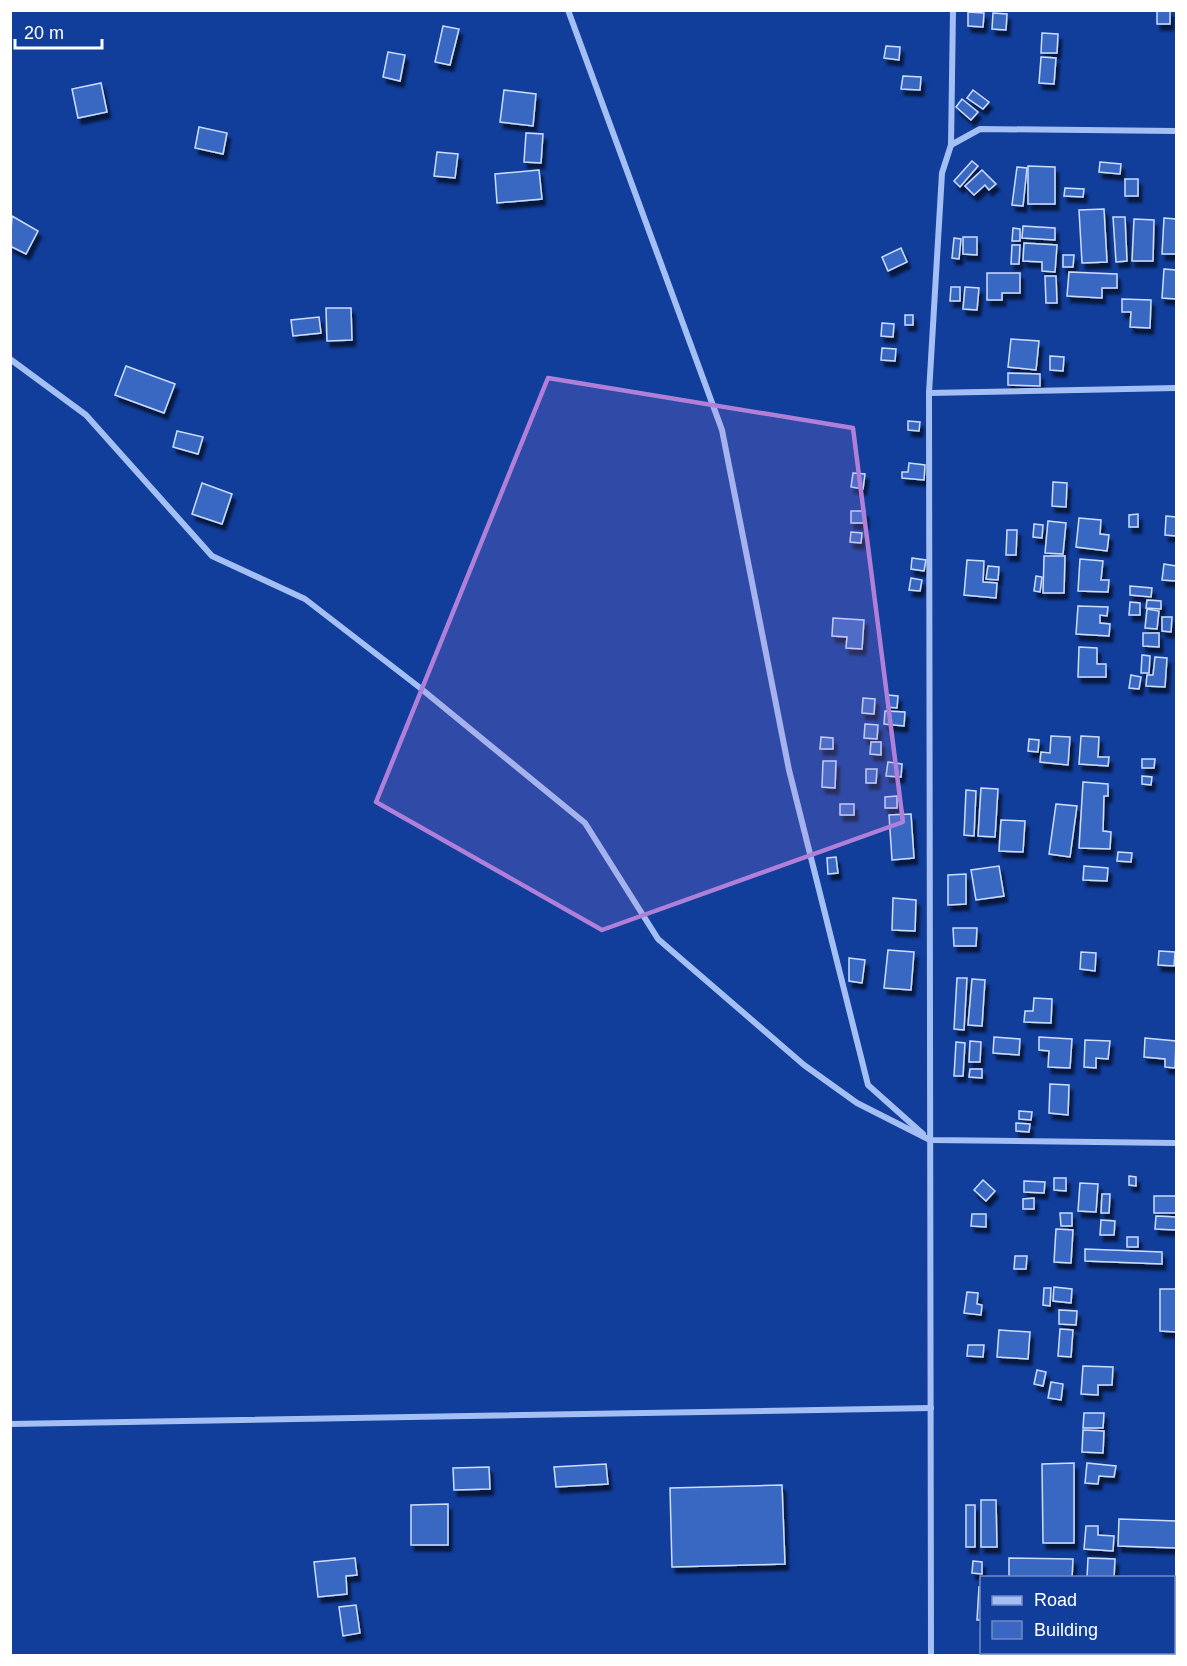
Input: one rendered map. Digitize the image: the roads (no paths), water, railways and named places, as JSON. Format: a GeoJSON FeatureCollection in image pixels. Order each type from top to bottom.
{"type":"FeatureCollection","features":[{"type":"Feature","properties":{"kind":"street"},"geometry":{"type":"LineString","coordinates":[[568,10],[722,430],[789,770],[868,1085],[930,1140]]}},
{"type":"Feature","properties":{"kind":"street"},"geometry":{"type":"LineString","coordinates":[[931,1656],[929,393],[942,174],[951,145],[953,10]]}},
{"type":"Feature","properties":{"kind":"street"},"geometry":{"type":"LineString","coordinates":[[951,145],[980,129],[1176,131]]}},
{"type":"Feature","properties":{"kind":"street"},"geometry":{"type":"LineString","coordinates":[[10,359],[86,415],[212,556],[305,599],[419,687],[585,823],[658,939],[804,1065],[857,1103],[930,1140],[1176,1143]]}},
{"type":"Feature","properties":{"kind":"street"},"geometry":{"type":"LineString","coordinates":[[929,393],[1176,388]]}},
{"type":"Feature","properties":{"kind":"street"},"geometry":{"type":"LineString","coordinates":[[10,1424],[931,1408]]}}]}
